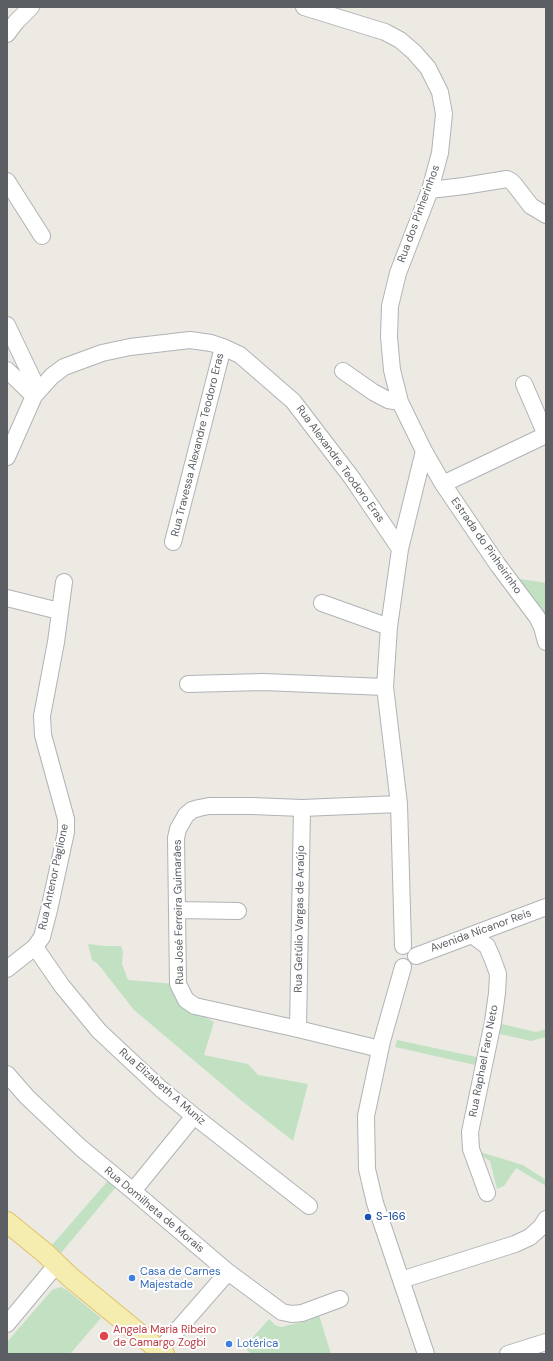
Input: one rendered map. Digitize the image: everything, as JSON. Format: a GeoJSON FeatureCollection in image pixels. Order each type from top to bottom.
{"type":"FeatureCollection","features":[{"type":"Feature","properties":{"kind":"main road"},"geometry":{"type":"LineString","coordinates":[[7,1222],[57,1264],[70,1277],[161,1352]]}},
{"type":"Feature","properties":{"kind":"street"},"geometry":{"type":"LineString","coordinates":[[7,34],[16,22],[31,7]]}},
{"type":"Feature","properties":{"kind":"street","name":"Rua dos Pinherinhos"},"geometry":{"type":"LineString","coordinates":[[304,7],[385,32],[400,40],[414,52],[428,68],[440,92],[444,114],[440,153],[430,190],[398,273],[390,306],[389,337],[392,370],[400,402],[424,451]]}},
{"type":"Feature","properties":{"kind":"street"},"geometry":{"type":"LineString","coordinates":[[430,190],[507,179],[512,181],[531,206],[546,215]]}},
{"type":"Feature","properties":{"kind":"street"},"geometry":{"type":"LineString","coordinates":[[7,181],[42,236]]}},
{"type":"Feature","properties":{"kind":"street"},"geometry":{"type":"LineString","coordinates":[[7,325],[36,393]]}},
{"type":"Feature","properties":{"kind":"street","name":"Rua Alexandre Teodoro Eras"},"geometry":{"type":"LineString","coordinates":[[7,457],[36,393],[52,376],[64,367],[102,353],[130,346],[190,340],[210,343],[240,355],[293,401],[352,478],[400,549]]}},
{"type":"Feature","properties":{"kind":"street","name":"Rua Travessa Alexandre Teodoro Eras"},"geometry":{"type":"LineString","coordinates":[[173,542],[223,347]]}},
{"type":"Feature","properties":{"kind":"street"},"geometry":{"type":"LineString","coordinates":[[7,370],[36,393]]}},
{"type":"Feature","properties":{"kind":"street"},"geometry":{"type":"LineString","coordinates":[[343,371],[373,392],[388,400],[400,402]]}},
{"type":"Feature","properties":{"kind":"street"},"geometry":{"type":"LineString","coordinates":[[444,484],[546,435],[524,384]]}},
{"type":"Feature","properties":{"kind":"street"},"geometry":{"type":"LineString","coordinates":[[424,451],[400,549],[389,627],[385,687],[399,804],[410,951],[397,950],[394,957],[397,964],[403,967],[380,1050],[366,1116],[367,1169],[375,1203],[426,1354]]}},
{"type":"Feature","properties":{"kind":"street","name":"Estrada do Pinheirinho"},"geometry":{"type":"LineString","coordinates":[[424,451],[498,565],[537,617],[542,627],[546,642]]}},
{"type":"Feature","properties":{"kind":"street","name":"Rua Antenor Paglione"},"geometry":{"type":"LineString","coordinates":[[7,969],[35,947],[42,937],[66,832],[66,819],[43,735],[42,716],[56,642],[64,582]]}},
{"type":"Feature","properties":{"kind":"street"},"geometry":{"type":"LineString","coordinates":[[7,598],[59,612]]}},
{"type":"Feature","properties":{"kind":"street"},"geometry":{"type":"LineString","coordinates":[[322,603],[389,627]]}},
{"type":"Feature","properties":{"kind":"street"},"geometry":{"type":"LineString","coordinates":[[188,684],[263,682],[385,687]]}},
{"type":"Feature","properties":{"kind":"street","name":"Rua José Ferreira Guimarães"},"geometry":{"type":"LineString","coordinates":[[380,1050],[298,1029],[195,1006],[186,1000],[178,984],[176,838],[181,821],[192,810],[216,806],[302,808],[399,804]]}},
{"type":"Feature","properties":{"kind":"street","name":"Rua Getúlio Vargas de Araújo"},"geometry":{"type":"LineString","coordinates":[[298,1029],[302,808]]}},
{"type":"Feature","properties":{"kind":"street","name":"Avenida Nicanor Reis"},"geometry":{"type":"LineString","coordinates":[[410,951],[472,935],[546,907]]}},
{"type":"Feature","properties":{"kind":"street"},"geometry":{"type":"LineString","coordinates":[[177,910],[238,911]]}},
{"type":"Feature","properties":{"kind":"street","name":"Rua Raphael Faro Neto"},"geometry":{"type":"LineString","coordinates":[[472,935],[487,946],[494,960],[498,974],[493,1022],[470,1132],[471,1149],[487,1193]]}},
{"type":"Feature","properties":{"kind":"street","name":"Rua Elizabeth A Muniz"},"geometry":{"type":"LineString","coordinates":[[35,947],[62,986],[99,1032],[194,1116],[309,1206]]}},
{"type":"Feature","properties":{"kind":"street","name":"Rua Domilheta de Morais"},"geometry":{"type":"LineString","coordinates":[[7,1074],[27,1097],[81,1148],[133,1190],[228,1272],[282,1312],[292,1314],[302,1313],[340,1299]]}},
{"type":"Feature","properties":{"kind":"street"},"geometry":{"type":"LineString","coordinates":[[133,1190],[194,1116]]}},
{"type":"Feature","properties":{"kind":"street"},"geometry":{"type":"LineString","coordinates":[[401,1280],[515,1244],[530,1237],[541,1227],[546,1219]]}},
{"type":"Feature","properties":{"kind":"street"},"geometry":{"type":"LineString","coordinates":[[7,1324],[57,1264]]}},
{"type":"Feature","properties":{"kind":"street"},"geometry":{"type":"LineString","coordinates":[[161,1352],[228,1272]]}},
{"type":"Feature","properties":{"kind":"street"},"geometry":{"type":"LineString","coordinates":[[508,1354],[546,1342]]}},
{"type":"Feature","properties":{"kind":"green space"},"geometry":{"type":"Polygon","coordinates":[[[514,578],[546,583],[546,629],[514,578]]]}},
{"type":"Feature","properties":{"kind":"green space"},"geometry":{"type":"Polygon","coordinates":[[[88,944],[121,946],[123,952],[122,964],[128,980],[176,984],[191,1009],[214,1022],[204,1055],[248,1064],[258,1075],[308,1084],[293,1141],[242,1101],[134,1010],[98,964],[92,960],[88,944]]]}},
{"type":"Feature","properties":{"kind":"green space"},"geometry":{"type":"Polygon","coordinates":[[[493,1022],[536,1032],[546,1029],[546,1037],[531,1041],[491,1032],[493,1022]]]}},
{"type":"Feature","properties":{"kind":"green space"},"geometry":{"type":"Polygon","coordinates":[[[397,1040],[486,1059],[484,1067],[395,1047],[397,1040]]]}},
{"type":"Feature","properties":{"kind":"green space"},"geometry":{"type":"Polygon","coordinates":[[[476,1152],[523,1165],[546,1180],[546,1186],[516,1168],[504,1186],[497,1189],[490,1161],[476,1152]]]}},
{"type":"Feature","properties":{"kind":"green space"},"geometry":{"type":"Polygon","coordinates":[[[113,1175],[121,1181],[61,1253],[52,1245],[113,1175]]]}},
{"type":"Feature","properties":{"kind":"green space"},"geometry":{"type":"Polygon","coordinates":[[[61,1287],[67,1290],[101,1318],[70,1354],[7,1354],[7,1342],[52,1290],[61,1287]]]}},
{"type":"Feature","properties":{"kind":"green space"},"geometry":{"type":"Polygon","coordinates":[[[319,1315],[331,1354],[251,1354],[244,1347],[269,1319],[275,1325],[281,1327],[310,1320],[310,1318],[319,1315]]]}},
{"type":"Feature","properties":{"kind":"place","name":"S-166"},"geometry":{"type":"Point","coordinates":[368,1217]}},
{"type":"Feature","properties":{"kind":"place","name":"Casa de Carnes Majestade"},"geometry":{"type":"Point","coordinates":[132,1278]}},
{"type":"Feature","properties":{"kind":"place","name":"Angela Maria Ribeiro de Camargo Zogbi"},"geometry":{"type":"Point","coordinates":[104,1336]}},
{"type":"Feature","properties":{"kind":"place","name":"Lotérica"},"geometry":{"type":"Point","coordinates":[229,1344]}}]}
